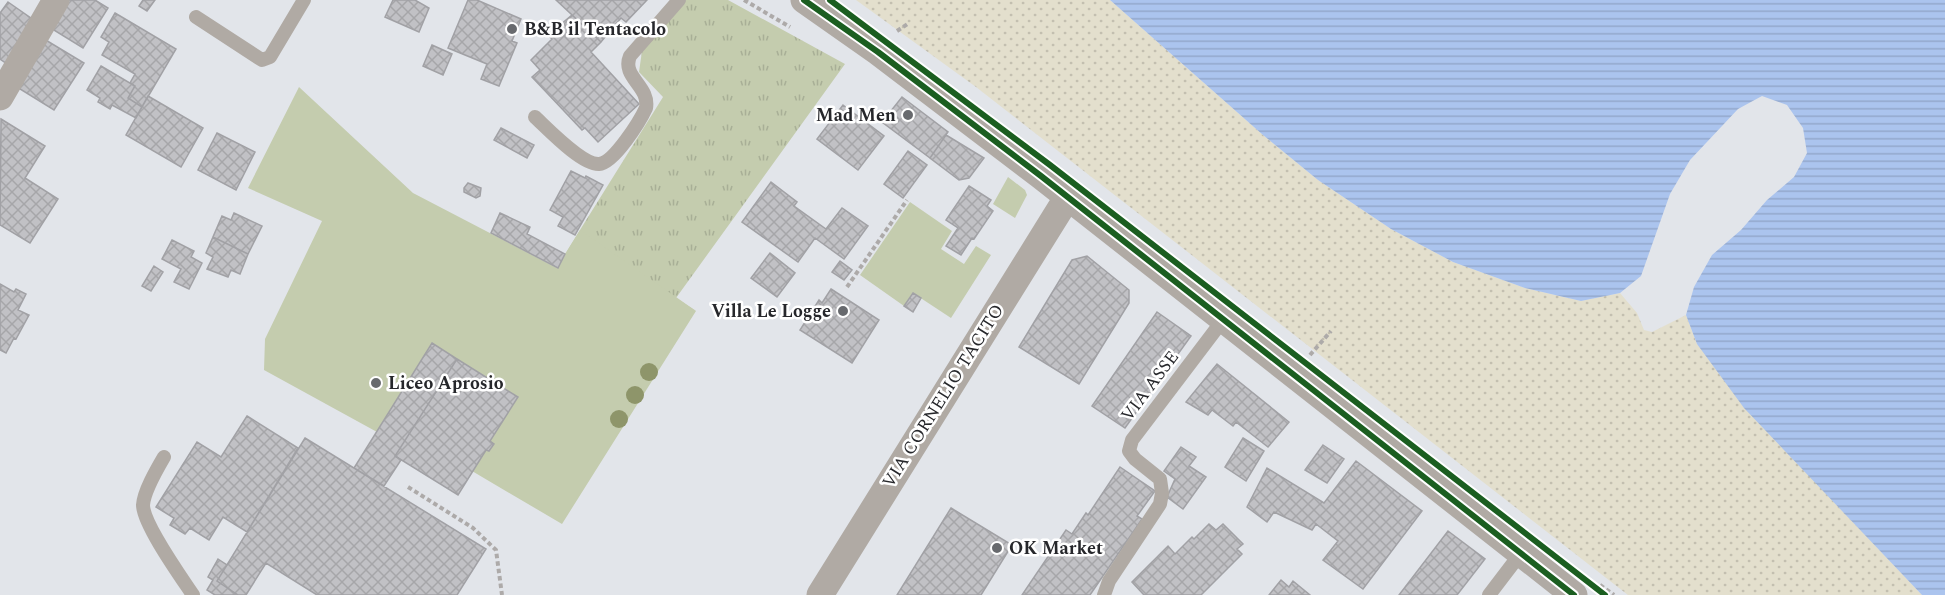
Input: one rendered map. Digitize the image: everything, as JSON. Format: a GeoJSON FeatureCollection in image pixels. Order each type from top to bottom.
{"type":"FeatureCollection","features":[{"type":"Feature","properties":{"kind":"street"},"geometry":{"type":"LineString","coordinates":[[0,97],[56,0]]}},
{"type":"Feature","properties":{"kind":"street"},"geometry":{"type":"LineString","coordinates":[[804,0],[878,52],[1521,553],[1585,591]]}},
{"type":"Feature","properties":{"kind":"street","name":"VIA CORNELIO TACITO"},"geometry":{"type":"LineString","coordinates":[[820,595],[1067,198]]}},
{"type":"Feature","properties":{"kind":"lane"},"geometry":{"type":"LineString","coordinates":[[196,17],[262,60],[270,57],[304,0]]}},
{"type":"Feature","properties":{"kind":"lane"},"geometry":{"type":"LineString","coordinates":[[535,117],[560,141],[587,160],[599,164],[611,159],[646,108],[648,100],[627,70],[627,63],[679,0]]}},
{"type":"Feature","properties":{"kind":"lane","name":"VIA ASSE"},"geometry":{"type":"LineString","coordinates":[[1104,595],[1109,581],[1157,512],[1162,493],[1160,479],[1135,459],[1129,451],[1132,440],[1223,320]]}},
{"type":"Feature","properties":{"kind":"lane"},"geometry":{"type":"LineString","coordinates":[[164,457],[149,486],[143,505],[147,522],[193,595]]}},
{"type":"Feature","properties":{"kind":"lane"},"geometry":{"type":"LineString","coordinates":[[1489,595],[1521,553]]}},
{"type":"Feature","properties":{"kind":"path"},"geometry":{"type":"LineString","coordinates":[[890,35],[909,23]]}},
{"type":"Feature","properties":{"kind":"path"},"geometry":{"type":"LineString","coordinates":[[847,287],[907,200]]}},
{"type":"Feature","properties":{"kind":"path"},"geometry":{"type":"LineString","coordinates":[[1309,357],[1331,331]]}},
{"type":"Feature","properties":{"kind":"path"},"geometry":{"type":"LineString","coordinates":[[408,487],[473,528],[496,550],[502,595]]}},
{"type":"Feature","properties":{"kind":"path"},"geometry":{"type":"LineString","coordinates":[[1585,591],[1605,595]]}},
{"type":"Feature","properties":{"kind":"green space"},"geometry":{"type":"Polygon","coordinates":[[[686,0],[728,0],[845,64],[676,298],[696,311],[565,254],[663,97],[639,72],[642,51],[686,0]]]}},
{"type":"Feature","properties":{"kind":"green space"},"geometry":{"type":"Polygon","coordinates":[[[299,87],[413,193],[557,268],[580,230],[696,311],[562,524],[472,471],[486,450],[489,451],[493,444],[490,441],[518,397],[432,344],[377,432],[264,370],[265,339],[322,221],[248,188],[299,87]]]}},
{"type":"Feature","properties":{"kind":"green space"},"geometry":{"type":"Polygon","coordinates":[[[1008,177],[1025,190],[1027,195],[1015,218],[993,204],[1008,177]]]}},
{"type":"Feature","properties":{"kind":"green space"},"geometry":{"type":"Polygon","coordinates":[[[910,202],[952,231],[941,249],[964,264],[976,246],[991,255],[951,318],[913,293],[904,306],[860,275],[910,202]]]}},
{"type":"Feature","properties":{"kind":"sand"},"geometry":{"type":"Polygon","coordinates":[[[856,0],[1110,0],[1263,135],[1318,180],[1391,229],[1453,262],[1525,288],[1581,301],[1620,293],[1637,313],[1644,330],[1652,332],[1686,315],[1697,344],[1833,501],[1922,595],[1628,595],[976,87],[856,0]]]}},
{"type":"Feature","properties":{"kind":"water"},"geometry":{"type":"Polygon","coordinates":[[[1110,0],[1945,0],[1945,595],[1922,595],[1744,408],[1697,344],[1686,315],[1694,287],[1712,255],[1741,230],[1767,200],[1794,177],[1807,153],[1803,128],[1787,105],[1762,96],[1738,109],[1690,160],[1670,194],[1641,276],[1620,293],[1581,301],[1525,288],[1453,262],[1391,229],[1318,180],[1263,135],[1110,0]]]}},
{"type":"Feature","properties":{"kind":"building"},"geometry":{"type":"Polygon","coordinates":[[[67,0],[95,0],[108,8],[83,48],[49,27],[67,0]]]}},
{"type":"Feature","properties":{"kind":"building"},"geometry":{"type":"Polygon","coordinates":[[[143,0],[155,0],[147,11],[139,6],[143,0]]]}},
{"type":"Feature","properties":{"kind":"building"},"geometry":{"type":"Polygon","coordinates":[[[393,0],[415,0],[429,8],[419,32],[385,17],[393,0]]]}},
{"type":"Feature","properties":{"kind":"building"},"geometry":{"type":"Polygon","coordinates":[[[468,0],[477,0],[521,19],[512,41],[517,43],[499,86],[481,79],[487,64],[448,48],[468,0]]]}},
{"type":"Feature","properties":{"kind":"building"},"geometry":{"type":"Polygon","coordinates":[[[556,0],[647,0],[626,22],[621,18],[601,42],[556,0]]]}},
{"type":"Feature","properties":{"kind":"building"},"geometry":{"type":"Polygon","coordinates":[[[8,2],[38,23],[10,66],[0,59],[0,13],[8,2]]]}},
{"type":"Feature","properties":{"kind":"building"},"geometry":{"type":"Polygon","coordinates":[[[115,13],[176,49],[142,107],[128,98],[135,86],[130,83],[135,74],[102,55],[109,42],[101,37],[115,13]]]}},
{"type":"Feature","properties":{"kind":"building"},"geometry":{"type":"Polygon","coordinates":[[[572,15],[601,42],[591,52],[639,104],[598,142],[585,128],[582,130],[532,77],[540,70],[531,60],[552,39],[548,35],[572,15]]]}},
{"type":"Feature","properties":{"kind":"building"},"geometry":{"type":"Polygon","coordinates":[[[44,39],[84,63],[54,110],[12,84],[44,39]]]}},
{"type":"Feature","properties":{"kind":"building"},"geometry":{"type":"Polygon","coordinates":[[[432,45],[452,54],[443,75],[423,66],[432,45]]]}},
{"type":"Feature","properties":{"kind":"building"},"geometry":{"type":"Polygon","coordinates":[[[101,66],[135,86],[128,98],[142,107],[136,118],[112,105],[110,109],[98,102],[100,98],[87,90],[101,66]]]}},
{"type":"Feature","properties":{"kind":"building"},"geometry":{"type":"Polygon","coordinates":[[[148,96],[203,128],[181,167],[126,135],[148,96]]]}},
{"type":"Feature","properties":{"kind":"building"},"geometry":{"type":"Polygon","coordinates":[[[902,97],[948,132],[930,158],[882,122],[902,97]]]}},
{"type":"Feature","properties":{"kind":"building"},"geometry":{"type":"Polygon","coordinates":[[[843,105],[884,136],[858,170],[817,139],[843,105]]]}},
{"type":"Feature","properties":{"kind":"building"},"geometry":{"type":"Polygon","coordinates":[[[1,119],[45,146],[25,178],[58,199],[30,243],[0,225],[1,119]]]}},
{"type":"Feature","properties":{"kind":"building"},"geometry":{"type":"Polygon","coordinates":[[[501,128],[534,145],[527,158],[494,140],[501,128]]]}},
{"type":"Feature","properties":{"kind":"building"},"geometry":{"type":"Polygon","coordinates":[[[217,133],[255,152],[236,190],[198,170],[217,133]]]}},
{"type":"Feature","properties":{"kind":"building"},"geometry":{"type":"Polygon","coordinates":[[[946,135],[984,158],[969,178],[959,180],[930,158],[946,135]]]}},
{"type":"Feature","properties":{"kind":"building"},"geometry":{"type":"Polygon","coordinates":[[[908,151],[927,165],[903,198],[884,184],[908,151]]]}},
{"type":"Feature","properties":{"kind":"building"},"geometry":{"type":"Polygon","coordinates":[[[571,171],[603,185],[575,235],[558,226],[563,217],[550,210],[571,171]]]}},
{"type":"Feature","properties":{"kind":"building"},"geometry":{"type":"Polygon","coordinates":[[[771,182],[797,202],[794,206],[826,229],[842,208],[868,226],[844,259],[815,238],[798,262],[742,222],[771,182]]]}},
{"type":"Feature","properties":{"kind":"building"},"geometry":{"type":"Polygon","coordinates":[[[468,183],[481,188],[480,196],[476,198],[464,192],[468,183]]]}},
{"type":"Feature","properties":{"kind":"building"},"geometry":{"type":"Polygon","coordinates":[[[969,186],[991,200],[987,206],[993,211],[961,255],[946,246],[958,228],[946,220],[969,186]]]}},
{"type":"Feature","properties":{"kind":"building"},"geometry":{"type":"Polygon","coordinates":[[[234,213],[262,226],[248,254],[213,237],[222,216],[231,220],[234,213]]]}},
{"type":"Feature","properties":{"kind":"building"},"geometry":{"type":"Polygon","coordinates":[[[500,213],[530,227],[527,234],[565,254],[558,268],[491,233],[500,213]]]}},
{"type":"Feature","properties":{"kind":"building"},"geometry":{"type":"Polygon","coordinates":[[[213,237],[248,254],[240,274],[231,270],[228,277],[207,269],[213,257],[206,253],[213,237]]]}},
{"type":"Feature","properties":{"kind":"building"},"geometry":{"type":"Polygon","coordinates":[[[172,240],[194,251],[191,257],[202,263],[189,289],[174,282],[181,269],[162,259],[172,240]]]}},
{"type":"Feature","properties":{"kind":"building"},"geometry":{"type":"Polygon","coordinates":[[[770,253],[795,273],[777,297],[751,278],[770,253]]]}},
{"type":"Feature","properties":{"kind":"building"},"geometry":{"type":"Polygon","coordinates":[[[1087,256],[1129,290],[1129,303],[1079,384],[1019,347],[1072,260],[1087,256]]]}},
{"type":"Feature","properties":{"kind":"building"},"geometry":{"type":"Polygon","coordinates":[[[840,261],[852,270],[844,280],[832,272],[840,261]]]}},
{"type":"Feature","properties":{"kind":"building"},"geometry":{"type":"Polygon","coordinates":[[[154,266],[163,272],[151,291],[142,286],[154,266]]]}},
{"type":"Feature","properties":{"kind":"building"},"geometry":{"type":"Polygon","coordinates":[[[0,284],[14,292],[16,289],[26,294],[18,310],[29,315],[6,353],[0,350],[0,284]]]}},
{"type":"Feature","properties":{"kind":"building"},"geometry":{"type":"Polygon","coordinates":[[[831,289],[879,320],[852,363],[800,330],[819,300],[822,303],[831,289]]]}},
{"type":"Feature","properties":{"kind":"building"},"geometry":{"type":"Polygon","coordinates":[[[913,293],[921,298],[913,312],[904,306],[913,293]]]}},
{"type":"Feature","properties":{"kind":"building"},"geometry":{"type":"Polygon","coordinates":[[[1157,312],[1191,336],[1125,428],[1092,406],[1157,312]]]}},
{"type":"Feature","properties":{"kind":"building"},"geometry":{"type":"Polygon","coordinates":[[[432,343],[457,359],[395,456],[401,460],[384,486],[354,468],[432,343]]]}},
{"type":"Feature","properties":{"kind":"building"},"geometry":{"type":"Polygon","coordinates":[[[457,359],[518,397],[490,441],[494,444],[489,451],[486,450],[458,495],[395,456],[457,359]]]}},
{"type":"Feature","properties":{"kind":"building"},"geometry":{"type":"Polygon","coordinates":[[[1217,364],[1289,422],[1268,447],[1236,422],[1233,426],[1212,410],[1208,415],[1186,402],[1217,364]]]}},
{"type":"Feature","properties":{"kind":"building"},"geometry":{"type":"Polygon","coordinates":[[[247,416],[298,448],[247,532],[223,517],[209,540],[190,528],[185,534],[170,525],[174,518],[156,507],[197,442],[221,457],[247,416]]]}},
{"type":"Feature","properties":{"kind":"building"},"geometry":{"type":"Polygon","coordinates":[[[305,438],[486,549],[457,595],[317,595],[266,563],[246,595],[238,595],[217,581],[305,438]]]}},
{"type":"Feature","properties":{"kind":"building"},"geometry":{"type":"Polygon","coordinates":[[[1243,438],[1264,451],[1246,481],[1225,467],[1243,438]]]}},
{"type":"Feature","properties":{"kind":"building"},"geometry":{"type":"Polygon","coordinates":[[[1323,445],[1344,459],[1327,483],[1305,470],[1323,445]]]}},
{"type":"Feature","properties":{"kind":"building"},"geometry":{"type":"Polygon","coordinates":[[[1181,447],[1196,457],[1189,466],[1206,477],[1183,509],[1167,497],[1175,479],[1164,471],[1181,447]]]}},
{"type":"Feature","properties":{"kind":"building"},"geometry":{"type":"Polygon","coordinates":[[[1356,461],[1422,511],[1363,589],[1323,560],[1338,541],[1316,524],[1312,530],[1274,512],[1267,522],[1247,507],[1267,468],[1324,503],[1356,461]]]}},
{"type":"Feature","properties":{"kind":"building"},"geometry":{"type":"Polygon","coordinates":[[[1120,467],[1155,491],[1137,516],[1142,519],[1090,595],[1022,595],[1066,530],[1072,534],[1086,513],[1088,515],[1120,467]]]}},
{"type":"Feature","properties":{"kind":"building"},"geometry":{"type":"Polygon","coordinates":[[[951,508],[1012,545],[981,595],[897,595],[951,508]]]}},
{"type":"Feature","properties":{"kind":"building"},"geometry":{"type":"Polygon","coordinates":[[[1209,524],[1216,530],[1223,524],[1243,544],[1237,549],[1242,554],[1201,595],[1144,595],[1132,582],[1168,546],[1175,554],[1209,524]]]}},
{"type":"Feature","properties":{"kind":"building"},"geometry":{"type":"Polygon","coordinates":[[[1448,531],[1485,559],[1457,595],[1399,595],[1448,531]]]}},
{"type":"Feature","properties":{"kind":"building"},"geometry":{"type":"Polygon","coordinates":[[[218,559],[227,565],[217,581],[238,595],[215,595],[207,590],[213,580],[208,577],[218,559]]]}},
{"type":"Feature","properties":{"kind":"building"},"geometry":{"type":"Polygon","coordinates":[[[1281,580],[1289,587],[1293,581],[1310,595],[1269,595],[1281,580]]]}},
{"type":"Feature","properties":{"kind":"cycle path"},"geometry":{"type":"LineString","coordinates":[[804,0],[878,52],[1041,176],[1574,595]]}},
{"type":"Feature","properties":{"kind":"cycle path"},"geometry":{"type":"LineString","coordinates":[[830,0],[1050,165],[1605,595]]}},
{"type":"Feature","properties":{"kind":"place","name":"B&B il Tentacolo"},"geometry":{"type":"Point","coordinates":[512,29]}},
{"type":"Feature","properties":{"kind":"place","name":"Mad Men"},"geometry":{"type":"Point","coordinates":[908,115]}},
{"type":"Feature","properties":{"kind":"place","name":"Villa Le Logge"},"geometry":{"type":"Point","coordinates":[843,311]}},
{"type":"Feature","properties":{"kind":"place","name":"Liceo Aprosio"},"geometry":{"type":"Point","coordinates":[376,383]}},
{"type":"Feature","properties":{"kind":"place","name":"OK Market"},"geometry":{"type":"Point","coordinates":[997,548]}}]}
